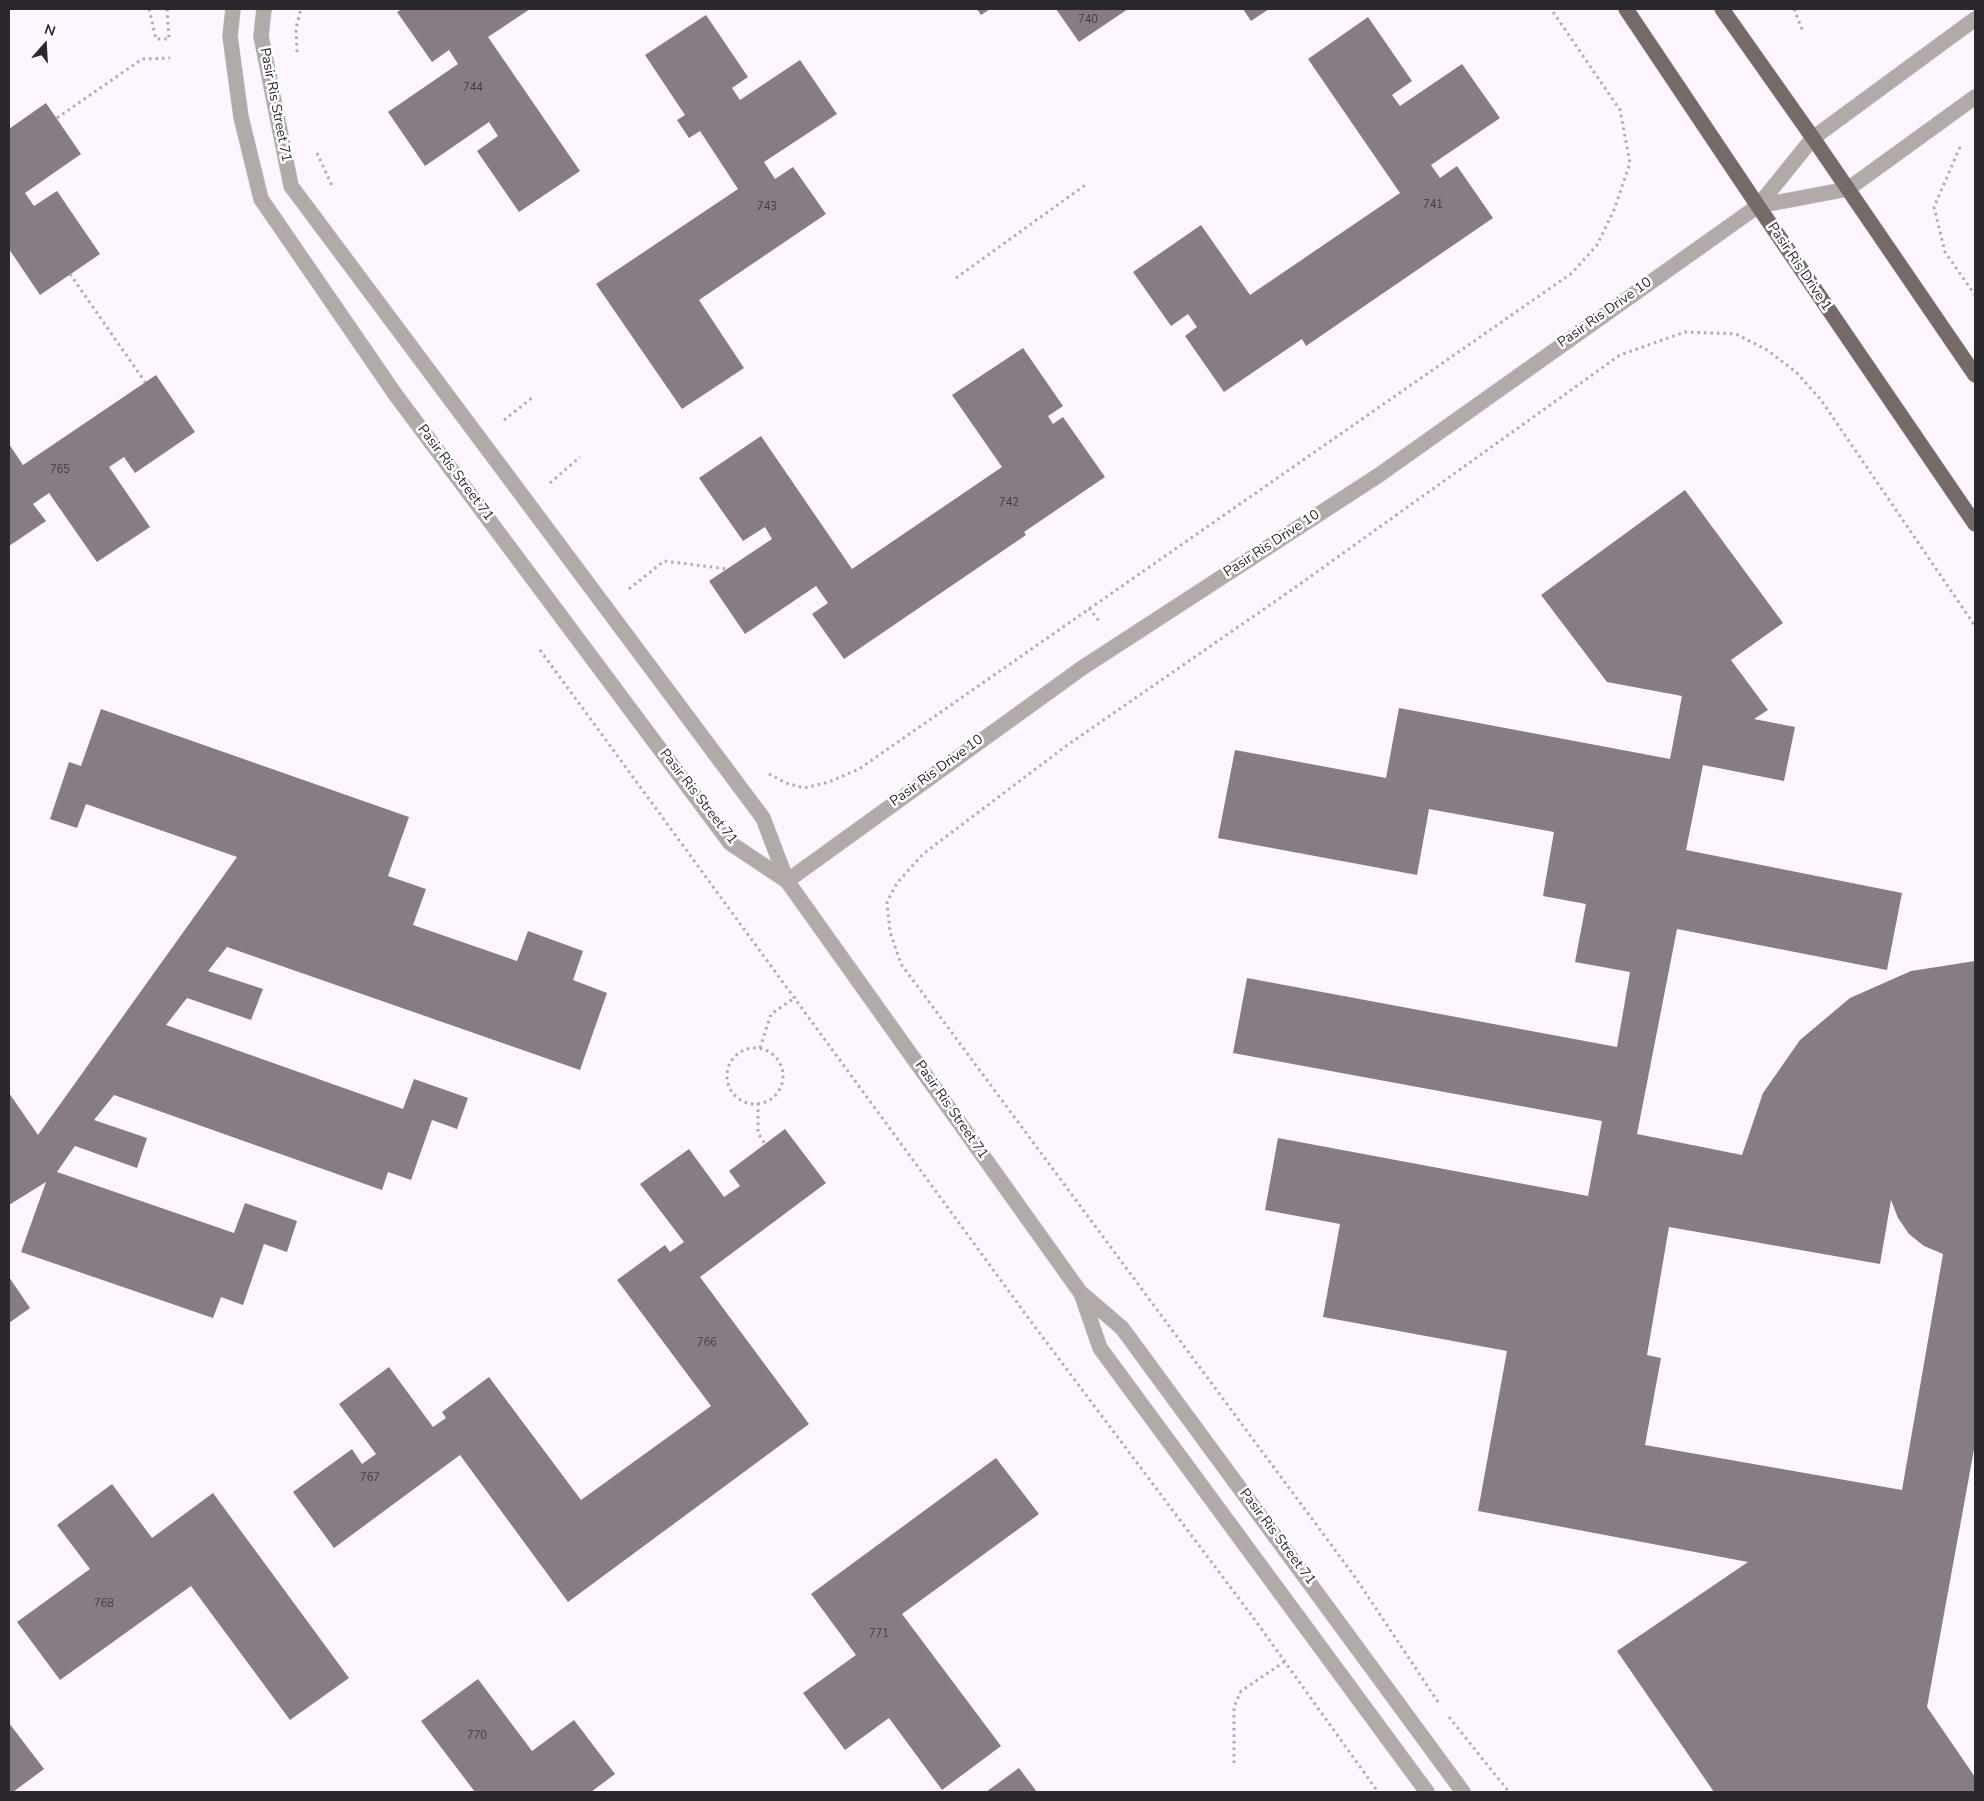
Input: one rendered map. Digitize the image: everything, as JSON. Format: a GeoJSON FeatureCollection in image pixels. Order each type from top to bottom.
{"type":"FeatureCollection","features":[{"type":"Feature","properties":{"kind":"main road","name":"Pasir Ris Drive 1"},"geometry":{"type":"LineString","coordinates":[[1626,9],[1975,524]]}},
{"type":"Feature","properties":{"kind":"main road"},"geometry":{"type":"LineString","coordinates":[[1722,9],[1814,138],[1975,374]]}},
{"type":"Feature","properties":{"kind":"street","name":"Pasir Ris Street 71"},"geometry":{"type":"LineString","coordinates":[[233,9],[230,36],[241,117],[261,199],[395,394],[730,843],[787,880]]}},
{"type":"Feature","properties":{"kind":"street","name":"Pasir Ris Street 71"},"geometry":{"type":"LineString","coordinates":[[264,9],[261,36],[291,186],[763,818],[787,880],[1080,1292],[1122,1328],[1463,1792]]}},
{"type":"Feature","properties":{"kind":"street","name":"Pasir Ris Drive 10"},"geometry":{"type":"LineString","coordinates":[[787,880],[1082,668],[1379,474],[1758,206],[1814,138],[1975,19]]}},
{"type":"Feature","properties":{"kind":"street","name":"Pasir Ris Drive 10"},"geometry":{"type":"LineString","coordinates":[[1758,206],[1848,189],[1975,97]]}},
{"type":"Feature","properties":{"kind":"street","name":"Pasir Ris Street 71"},"geometry":{"type":"LineString","coordinates":[[1080,1292],[1100,1348],[1427,1792]]}},
{"type":"Feature","properties":{"kind":"path"},"geometry":{"type":"LineString","coordinates":[[150,9],[156,39],[169,39],[167,9]]}},
{"type":"Feature","properties":{"kind":"path"},"geometry":{"type":"LineString","coordinates":[[298,56],[296,28],[300,9]]}},
{"type":"Feature","properties":{"kind":"path"},"geometry":{"type":"LineString","coordinates":[[763,768],[786,783],[804,788],[829,782],[859,769],[1572,274],[1597,245],[1614,210],[1630,163],[1620,110],[1551,9]]}},
{"type":"Feature","properties":{"kind":"path"},"geometry":{"type":"LineString","coordinates":[[1794,9],[1803,32]]}},
{"type":"Feature","properties":{"kind":"path"},"geometry":{"type":"LineString","coordinates":[[57,118],[142,59],[170,58]]}},
{"type":"Feature","properties":{"kind":"path"},"geometry":{"type":"LineString","coordinates":[[1963,142],[1934,207],[1945,252],[1975,295]]}},
{"type":"Feature","properties":{"kind":"path"},"geometry":{"type":"LineString","coordinates":[[313,145],[334,190]]}},
{"type":"Feature","properties":{"kind":"path"},"geometry":{"type":"LineString","coordinates":[[956,278],[1088,183]]}},
{"type":"Feature","properties":{"kind":"path"},"geometry":{"type":"LineString","coordinates":[[70,274],[145,382]]}},
{"type":"Feature","properties":{"kind":"path"},"geometry":{"type":"LineString","coordinates":[[1442,1708],[1354,1577],[901,964],[890,932],[887,902],[897,883],[923,854],[1066,746],[1293,589],[1620,356],[1685,332],[1736,334],[1767,350],[1796,372],[1820,400],[1975,626]]}},
{"type":"Feature","properties":{"kind":"path"},"geometry":{"type":"LineString","coordinates":[[502,422],[532,398]]}},
{"type":"Feature","properties":{"kind":"path"},"geometry":{"type":"LineString","coordinates":[[542,477],[548,485],[580,457]]}},
{"type":"Feature","properties":{"kind":"path"},"geometry":{"type":"LineString","coordinates":[[621,584],[627,591],[664,561],[727,569]]}},
{"type":"Feature","properties":{"kind":"path"},"geometry":{"type":"LineString","coordinates":[[540,650],[1378,1792]]}},
{"type":"Feature","properties":{"kind":"path"},"geometry":{"type":"LineString","coordinates":[[760,1048],[771,1014],[796,998]]}},
{"type":"Feature","properties":{"kind":"path"},"geometry":{"type":"LineString","coordinates":[[751,1048],[760,1048],[776,1057],[783,1072],[783,1082],[774,1097],[758,1103],[749,1103],[740,1099],[729,1084],[727,1075],[729,1065],[734,1057],[751,1048]]}},
{"type":"Feature","properties":{"kind":"path"},"geometry":{"type":"LineString","coordinates":[[758,1103],[758,1133],[765,1144]]}},
{"type":"Feature","properties":{"kind":"path"},"geometry":{"type":"LineString","coordinates":[[1234,1762],[1234,1707],[1241,1691],[1284,1662]]}},
{"type":"Feature","properties":{"kind":"path"},"geometry":{"type":"LineString","coordinates":[[1448,1716],[1509,1792]]}},
{"type":"Feature","properties":{"kind":"building"},"geometry":{"type":"Polygon","coordinates":[[[402,9],[530,9],[488,37],[580,171],[519,212],[477,151],[498,136],[489,122],[425,166],[388,112],[458,64],[449,50],[432,62],[397,12],[402,9]]]}},
{"type":"Feature","properties":{"kind":"building"},"geometry":{"type":"Polygon","coordinates":[[[977,9],[990,9],[981,15],[977,9]]]}},
{"type":"Feature","properties":{"kind":"building"},"geometry":{"type":"Polygon","coordinates":[[[1056,9],[1128,9],[1079,42],[1056,9]]]}},
{"type":"Feature","properties":{"kind":"building"},"geometry":{"type":"Polygon","coordinates":[[[1243,9],[1269,9],[1251,21],[1243,9]]]}},
{"type":"Feature","properties":{"kind":"building"},"geometry":{"type":"Polygon","coordinates":[[[706,15],[748,77],[732,88],[740,100],[800,60],[837,114],[764,162],[775,179],[793,167],[826,214],[699,300],[744,368],[682,409],[596,284],[738,189],[700,131],[689,138],[677,120],[685,115],[645,55],[706,15]]]}},
{"type":"Feature","properties":{"kind":"building"},"geometry":{"type":"Polygon","coordinates":[[[1368,17],[1412,81],[1392,95],[1400,106],[1462,64],[1500,118],[1431,165],[1440,178],[1457,166],[1493,218],[1306,346],[1302,339],[1224,392],[1185,336],[1197,327],[1188,314],[1171,326],[1133,272],[1201,225],[1250,295],[1400,193],[1308,59],[1368,17]]]}},
{"type":"Feature","properties":{"kind":"building"},"geometry":{"type":"Polygon","coordinates":[[[46,103],[81,154],[25,193],[34,206],[57,191],[100,254],[40,295],[9,249],[9,129],[46,103]]]}},
{"type":"Feature","properties":{"kind":"building"},"geometry":{"type":"Polygon","coordinates":[[[1023,348],[1063,406],[1048,416],[1053,424],[1063,417],[1105,477],[1024,532],[1026,535],[844,659],[812,614],[828,603],[816,586],[745,634],[709,581],[772,539],[765,527],[743,541],[699,478],[761,436],[852,569],[1002,467],[952,395],[1023,348]]]}},
{"type":"Feature","properties":{"kind":"building"},"geometry":{"type":"Polygon","coordinates":[[[156,375],[195,432],[135,473],[124,457],[109,467],[150,527],[97,562],[49,493],[33,504],[46,521],[9,546],[9,444],[23,465],[156,375]]]}},
{"type":"Feature","properties":{"kind":"building"},"geometry":{"type":"Polygon","coordinates":[[[1685,490],[1783,623],[1731,660],[1768,710],[1754,719],[1795,727],[1784,781],[1703,765],[1686,850],[1902,893],[1887,970],[1677,929],[1637,1134],[1742,1155],[1763,1093],[1800,1040],[1850,998],[1911,971],[1975,961],[1975,1444],[1927,1707],[1975,1777],[1975,1792],[1714,1792],[1617,1651],[1748,1562],[1478,1511],[1507,1351],[1323,1317],[1340,1224],[1265,1210],[1278,1138],[1588,1196],[1602,1121],[1233,1053],[1247,978],[1617,1047],[1630,972],[1575,962],[1586,904],[1543,896],[1554,832],[1429,809],[1417,875],[1218,838],[1235,750],[1386,778],[1399,708],[1670,759],[1682,696],[1607,682],[1541,595],[1685,490]],[[1891,1200],[1880,1264],[1669,1227],[1647,1355],[1661,1358],[1645,1445],[1902,1490],[1943,1254],[1924,1246],[1909,1234],[1898,1218],[1891,1200]]]}},
{"type":"Feature","properties":{"kind":"building"},"geometry":{"type":"Polygon","coordinates":[[[101,709],[409,817],[388,876],[426,889],[413,925],[517,961],[528,931],[583,951],[573,980],[607,993],[580,1070],[227,947],[208,971],[263,989],[251,1020],[187,998],[166,1025],[403,1109],[414,1079],[468,1098],[457,1129],[432,1120],[411,1180],[388,1172],[382,1190],[114,1095],[94,1120],[147,1138],[137,1168],[75,1146],[57,1172],[234,1233],[245,1203],[297,1221],[287,1252],[264,1244],[243,1305],[221,1297],[213,1318],[21,1252],[46,1182],[9,1205],[9,1093],[38,1135],[237,857],[86,804],[77,828],[50,819],[69,762],[81,766],[101,709]]]}},
{"type":"Feature","properties":{"kind":"building"},"geometry":{"type":"Polygon","coordinates":[[[785,1129],[826,1183],[700,1277],[809,1424],[568,1602],[460,1455],[334,1548],[293,1492],[352,1449],[362,1464],[376,1454],[339,1404],[389,1367],[433,1427],[446,1418],[442,1412],[489,1377],[581,1500],[711,1406],[617,1280],[665,1245],[670,1252],[684,1242],[640,1184],[689,1149],[724,1197],[740,1186],[729,1171],[785,1129]]]}},
{"type":"Feature","properties":{"kind":"building"},"geometry":{"type":"Polygon","coordinates":[[[9,1277],[30,1308],[9,1323],[9,1277]]]}},
{"type":"Feature","properties":{"kind":"building"},"geometry":{"type":"Polygon","coordinates":[[[996,1458],[1039,1514],[902,1614],[1001,1746],[942,1790],[889,1718],[845,1750],[803,1693],[856,1655],[811,1594],[996,1458]]]}},
{"type":"Feature","properties":{"kind":"building"},"geometry":{"type":"Polygon","coordinates":[[[112,1484],[152,1538],[213,1493],[349,1678],[290,1720],[191,1586],[60,1680],[17,1622],[90,1569],[57,1525],[112,1484]]]}},
{"type":"Feature","properties":{"kind":"building"},"geometry":{"type":"Polygon","coordinates":[[[478,1679],[532,1751],[574,1720],[615,1774],[591,1792],[475,1792],[421,1721],[478,1679]]]}},
{"type":"Feature","properties":{"kind":"building"},"geometry":{"type":"Polygon","coordinates":[[[9,1723],[44,1769],[13,1792],[9,1792],[9,1723]]]}},
{"type":"Feature","properties":{"kind":"building"},"geometry":{"type":"Polygon","coordinates":[[[1019,1768],[1037,1792],[986,1792],[1019,1768]]]}}]}
